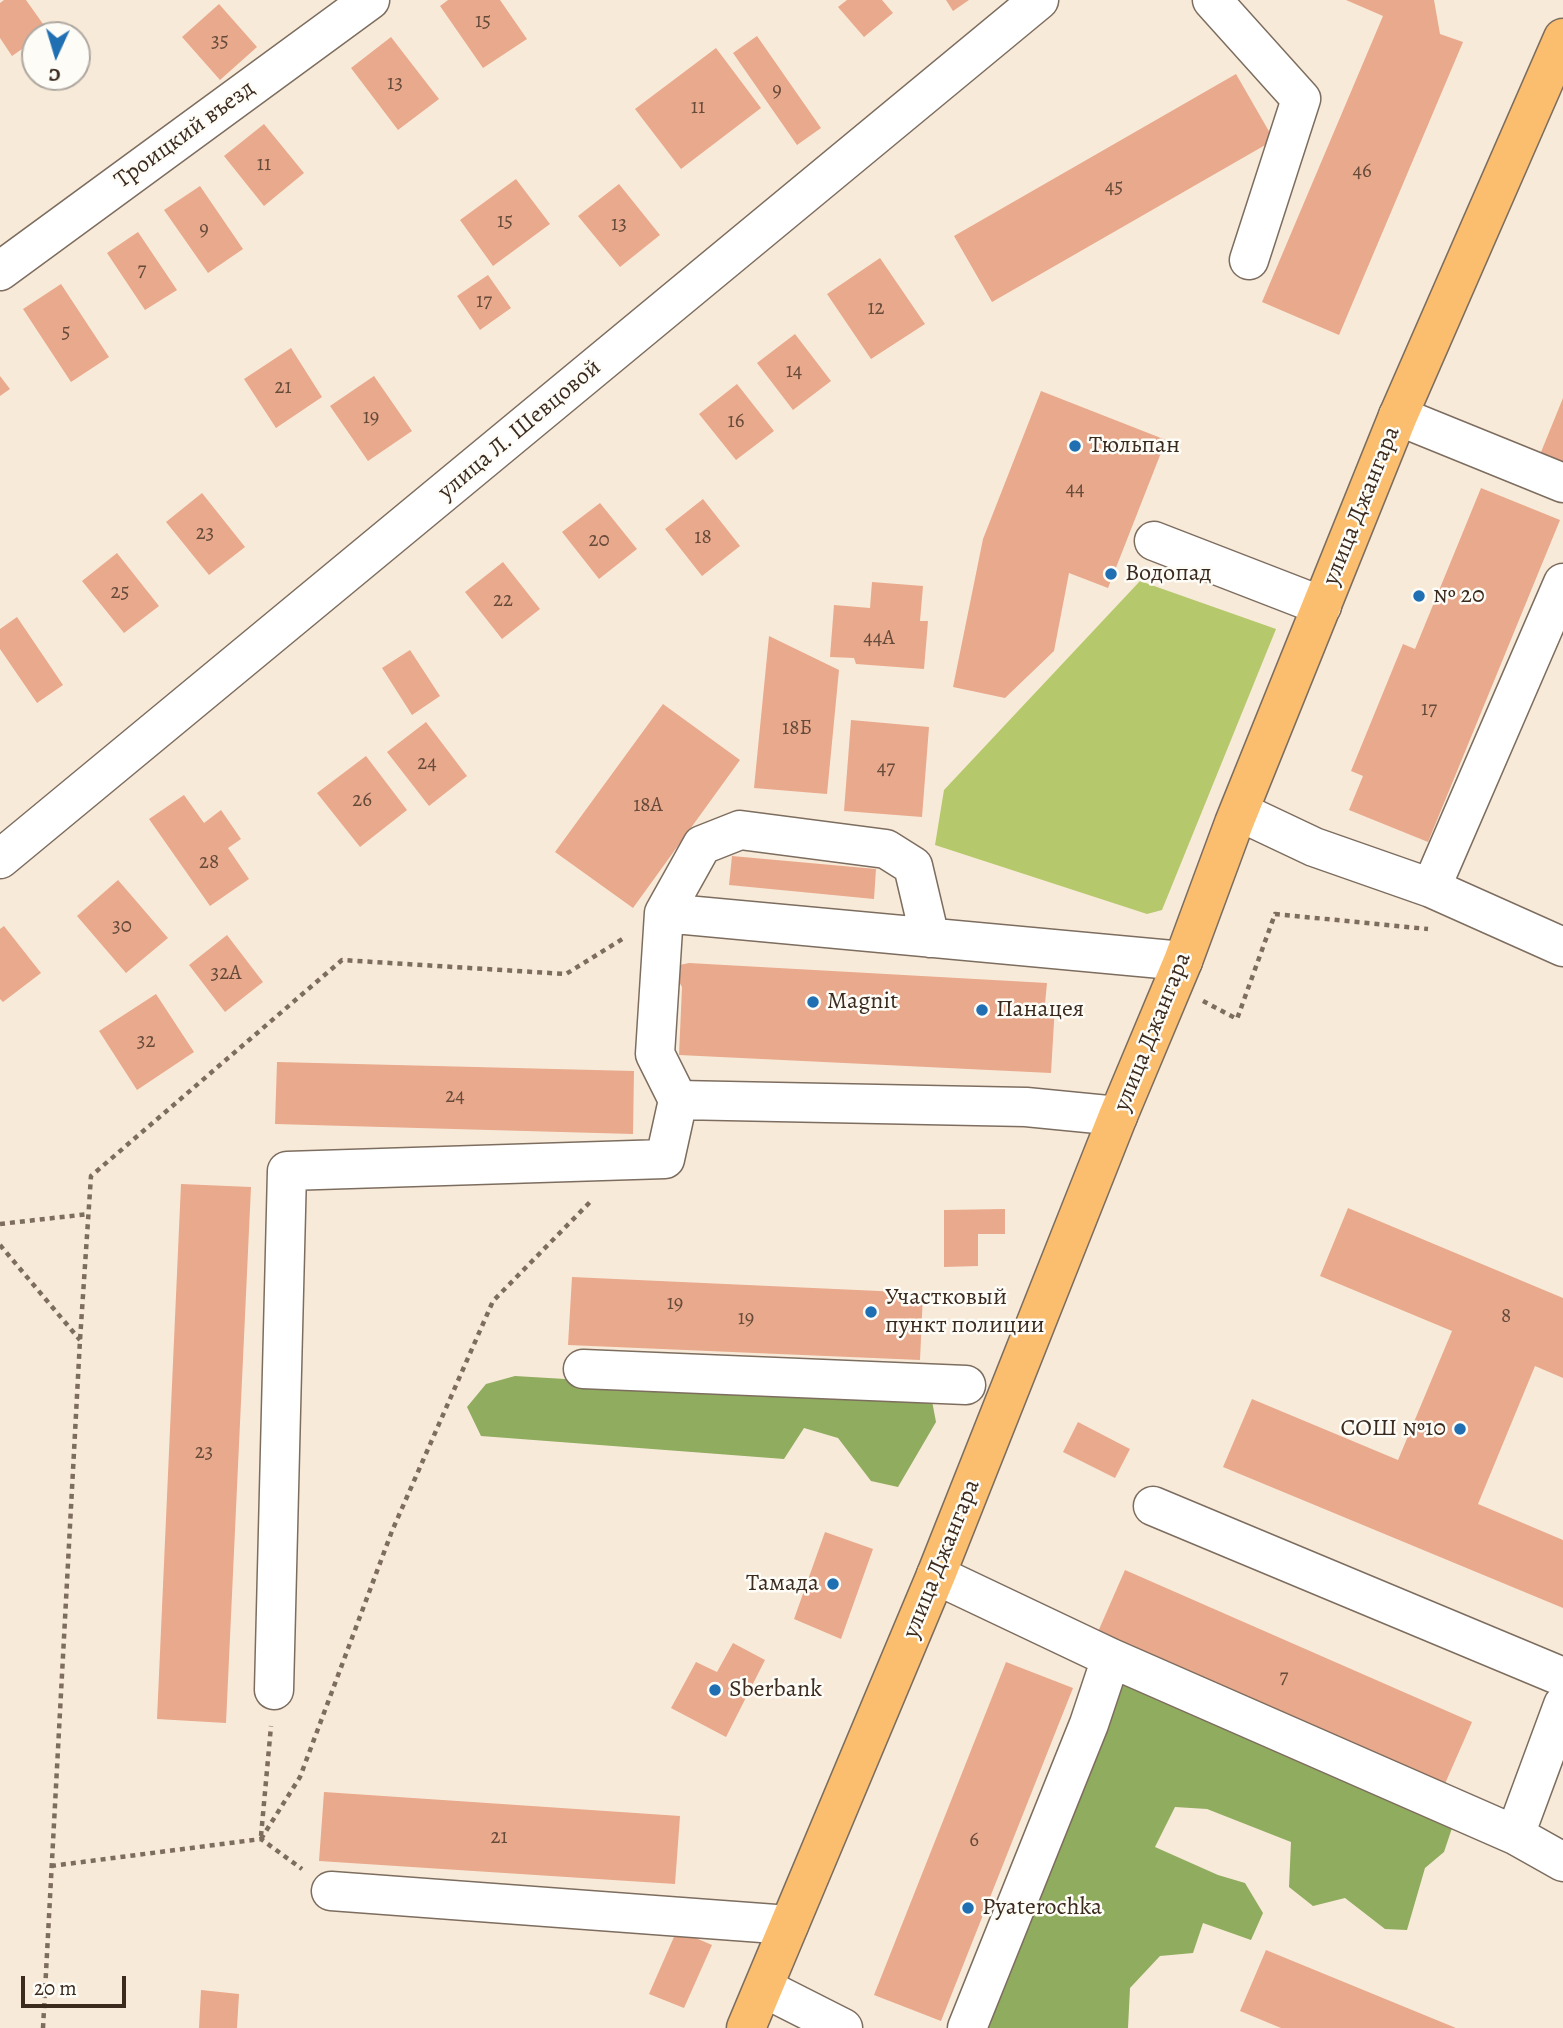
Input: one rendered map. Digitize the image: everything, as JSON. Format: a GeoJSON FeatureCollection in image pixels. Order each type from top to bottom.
{"type":"FeatureCollection","features":[{"type":"Feature","properties":{"kind":"main road","name":"улица Джангара"},"geometry":{"type":"LineString","coordinates":[[746,2028],[936,1575],[1398,416],[1563,38]]}},
{"type":"Feature","properties":{"kind":"street","name":"Троицкий въезд"},"geometry":{"type":"LineString","coordinates":[[0,271],[370,0]]}},
{"type":"Feature","properties":{"kind":"street","name":"улица Л. Шевцовой"},"geometry":{"type":"LineString","coordinates":[[0,859],[1039,0]]}},
{"type":"Feature","properties":{"kind":"street"},"geometry":{"type":"LineString","coordinates":[[1212,0],[1301,99],[1249,260]]}},
{"type":"Feature","properties":{"kind":"street"},"geometry":{"type":"LineString","coordinates":[[1398,416],[1563,483]]}},
{"type":"Feature","properties":{"kind":"street"},"geometry":{"type":"LineString","coordinates":[[1154,541],[1322,606]]}},
{"type":"Feature","properties":{"kind":"street"},"geometry":{"type":"LineString","coordinates":[[1431,888],[1563,583]]}},
{"type":"Feature","properties":{"kind":"street"},"geometry":{"type":"LineString","coordinates":[[1240,812],[1314,847],[1431,888],[1563,947]]}},
{"type":"Feature","properties":{"kind":"street"},"geometry":{"type":"LineString","coordinates":[[274,1690],[287,1171],[665,1159],[678,1100],[655,1054],[664,913],[702,845],[740,830],[886,849],[913,866],[930,938]]}},
{"type":"Feature","properties":{"kind":"street"},"geometry":{"type":"LineString","coordinates":[[664,913],[930,938],[1177,973]]}},
{"type":"Feature","properties":{"kind":"street"},"geometry":{"type":"LineString","coordinates":[[678,1100],[1026,1107],[1118,1116]]}},
{"type":"Feature","properties":{"kind":"street"},"geometry":{"type":"LineString","coordinates":[[583,1369],[966,1385]]}},
{"type":"Feature","properties":{"kind":"street"},"geometry":{"type":"LineString","coordinates":[[1153,1506],[1563,1677]]}},
{"type":"Feature","properties":{"kind":"street"},"geometry":{"type":"LineString","coordinates":[[936,1575],[1111,1658],[1515,1835],[1563,1862]]}},
{"type":"Feature","properties":{"kind":"street"},"geometry":{"type":"LineString","coordinates":[[967,2028],[1090,1724],[1111,1658]]}},
{"type":"Feature","properties":{"kind":"street"},"geometry":{"type":"LineString","coordinates":[[1515,1835],[1563,1705]]}},
{"type":"Feature","properties":{"kind":"street"},"geometry":{"type":"LineString","coordinates":[[331,1891],[789,1925]]}},
{"type":"Feature","properties":{"kind":"street"},"geometry":{"type":"LineString","coordinates":[[764,1988],[843,2028]]}},
{"type":"Feature","properties":{"kind":"path"},"geometry":{"type":"LineString","coordinates":[[43,2028],[91,1176],[342,960],[566,974],[664,913]]}},
{"type":"Feature","properties":{"kind":"path"},"geometry":{"type":"LineString","coordinates":[[1177,973],[1237,1019],[1275,914],[1440,930]]}},
{"type":"Feature","properties":{"kind":"path"},"geometry":{"type":"LineString","coordinates":[[261,1839],[300,1777],[392,1531],[493,1301],[631,1160]]}},
{"type":"Feature","properties":{"kind":"path"},"geometry":{"type":"LineString","coordinates":[[0,1224],[89,1214]]}},
{"type":"Feature","properties":{"kind":"path"},"geometry":{"type":"LineString","coordinates":[[0,1245],[80,1340]]}},
{"type":"Feature","properties":{"kind":"path"},"geometry":{"type":"LineString","coordinates":[[261,1839],[274,1690]]}},
{"type":"Feature","properties":{"kind":"path"},"geometry":{"type":"LineString","coordinates":[[51,1866],[261,1839],[331,1891]]}},
{"type":"Feature","properties":{"kind":"green space"},"geometry":{"type":"Polygon","coordinates":[[[1140,581],[1276,629],[1162,910],[1147,914],[935,845],[944,790],[1140,581]]]}},
{"type":"Feature","properties":{"kind":"green space"},"geometry":{"type":"Polygon","coordinates":[[[515,1376],[932,1401],[936,1422],[898,1487],[871,1481],[838,1438],[804,1428],[784,1459],[481,1436],[467,1407],[486,1384],[515,1376]]]}},
{"type":"Feature","properties":{"kind":"green space"},"geometry":{"type":"Polygon","coordinates":[[[1122,1673],[1453,1825],[1444,1852],[1425,1868],[1407,1930],[1385,1929],[1345,1898],[1313,1906],[1289,1887],[1291,1842],[1207,1809],[1175,1807],[1155,1847],[1218,1875],[1245,1883],[1263,1913],[1251,1940],[1203,1923],[1193,1953],[1160,1956],[1130,1988],[1128,2028],[985,2028],[1122,1673]]]}},
{"type":"Feature","properties":{"kind":"building"},"geometry":{"type":"Polygon","coordinates":[[[4,0],[26,0],[41,21],[21,21],[21,50],[12,56],[0,38],[0,3],[4,0]]]}},
{"type":"Feature","properties":{"kind":"building"},"geometry":{"type":"Polygon","coordinates":[[[448,0],[500,0],[527,39],[483,68],[440,6],[448,0]]]}},
{"type":"Feature","properties":{"kind":"building"},"geometry":{"type":"Polygon","coordinates":[[[847,0],[882,0],[893,13],[864,37],[838,7],[847,0]]]}},
{"type":"Feature","properties":{"kind":"building"},"geometry":{"type":"Polygon","coordinates":[[[946,0],[969,0],[953,11],[946,0]]]}},
{"type":"Feature","properties":{"kind":"building"},"geometry":{"type":"Polygon","coordinates":[[[1346,0],[1434,0],[1440,34],[1463,42],[1339,335],[1262,302],[1383,16],[1346,0]]]}},
{"type":"Feature","properties":{"kind":"building"},"geometry":{"type":"Polygon","coordinates":[[[219,4],[257,47],[220,80],[182,37],[219,4]]]}},
{"type":"Feature","properties":{"kind":"building"},"geometry":{"type":"Polygon","coordinates":[[[757,36],[821,128],[797,145],[733,53],[757,36]]]}},
{"type":"Feature","properties":{"kind":"building"},"geometry":{"type":"Polygon","coordinates":[[[391,37],[439,99],[398,130],[351,68],[391,37]]]}},
{"type":"Feature","properties":{"kind":"building"},"geometry":{"type":"Polygon","coordinates":[[[716,48],[761,108],[681,169],[635,109],[716,48]]]}},
{"type":"Feature","properties":{"kind":"building"},"geometry":{"type":"Polygon","coordinates":[[[1236,74],[1274,140],[992,302],[954,236],[1236,74]]]}},
{"type":"Feature","properties":{"kind":"building"},"geometry":{"type":"Polygon","coordinates":[[[264,124],[304,173],[264,206],[224,156],[264,124]]]}},
{"type":"Feature","properties":{"kind":"building"},"geometry":{"type":"Polygon","coordinates":[[[516,179],[550,224],[493,266],[460,220],[516,179]]]}},
{"type":"Feature","properties":{"kind":"building"},"geometry":{"type":"Polygon","coordinates":[[[619,184],[660,235],[620,267],[578,216],[619,184]]]}},
{"type":"Feature","properties":{"kind":"building"},"geometry":{"type":"Polygon","coordinates":[[[200,186],[243,249],[208,273],[164,210],[200,186]]]}},
{"type":"Feature","properties":{"kind":"building"},"geometry":{"type":"Polygon","coordinates":[[[138,232],[177,290],[145,310],[107,253],[138,232]]]}},
{"type":"Feature","properties":{"kind":"building"},"geometry":{"type":"Polygon","coordinates":[[[880,258],[925,324],[871,359],[827,294],[880,258]]]}},
{"type":"Feature","properties":{"kind":"building"},"geometry":{"type":"Polygon","coordinates":[[[488,275],[511,308],[480,330],[457,296],[488,275]]]}},
{"type":"Feature","properties":{"kind":"building"},"geometry":{"type":"Polygon","coordinates":[[[61,284],[109,357],[71,382],[23,309],[61,284]]]}},
{"type":"Feature","properties":{"kind":"building"},"geometry":{"type":"Polygon","coordinates":[[[795,334],[831,381],[793,410],[757,363],[795,334]]]}},
{"type":"Feature","properties":{"kind":"building"},"geometry":{"type":"Polygon","coordinates":[[[291,348],[322,397],[276,428],[244,379],[291,348]]]}},
{"type":"Feature","properties":{"kind":"building"},"geometry":{"type":"Polygon","coordinates":[[[0,376],[10,389],[0,396],[0,376]]]}},
{"type":"Feature","properties":{"kind":"building"},"geometry":{"type":"Polygon","coordinates":[[[374,376],[412,431],[368,461],[330,406],[374,376]]]}},
{"type":"Feature","properties":{"kind":"building"},"geometry":{"type":"Polygon","coordinates":[[[737,384],[774,431],[736,460],[699,414],[737,384]]]}},
{"type":"Feature","properties":{"kind":"building"},"geometry":{"type":"Polygon","coordinates":[[[1041,391],[1166,440],[1108,588],[1069,573],[1054,651],[1005,698],[953,687],[983,539],[1041,391]]]}},
{"type":"Feature","properties":{"kind":"building"},"geometry":{"type":"Polygon","coordinates":[[[1563,398],[1563,466],[1539,457],[1563,398]]]}},
{"type":"Feature","properties":{"kind":"building"},"geometry":{"type":"Polygon","coordinates":[[[1481,488],[1560,520],[1428,842],[1349,810],[1363,776],[1351,771],[1403,644],[1415,649],[1481,488]]]}},
{"type":"Feature","properties":{"kind":"building"},"geometry":{"type":"Polygon","coordinates":[[[202,493],[245,547],[209,575],[166,522],[202,493]]]}},
{"type":"Feature","properties":{"kind":"building"},"geometry":{"type":"Polygon","coordinates":[[[703,499],[740,546],[702,576],[665,529],[703,499]]]}},
{"type":"Feature","properties":{"kind":"building"},"geometry":{"type":"Polygon","coordinates":[[[600,503],[637,549],[599,579],[562,532],[600,503]]]}},
{"type":"Feature","properties":{"kind":"building"},"geometry":{"type":"Polygon","coordinates":[[[117,553],[159,606],[124,633],[82,581],[117,553]]]}},
{"type":"Feature","properties":{"kind":"building"},"geometry":{"type":"Polygon","coordinates":[[[503,562],[540,609],[502,639],[465,592],[503,562]]]}},
{"type":"Feature","properties":{"kind":"building"},"geometry":{"type":"Polygon","coordinates":[[[872,582],[923,586],[920,621],[928,621],[924,669],[856,664],[854,658],[830,657],[834,605],[870,608],[872,582]]]}},
{"type":"Feature","properties":{"kind":"building"},"geometry":{"type":"Polygon","coordinates":[[[17,617],[63,685],[37,703],[0,649],[0,629],[17,617]]]}},
{"type":"Feature","properties":{"kind":"building"},"geometry":{"type":"Polygon","coordinates":[[[769,636],[839,670],[827,794],[754,788],[769,636]]]}},
{"type":"Feature","properties":{"kind":"building"},"geometry":{"type":"Polygon","coordinates":[[[410,650],[440,696],[412,715],[382,668],[410,650]]]}},
{"type":"Feature","properties":{"kind":"building"},"geometry":{"type":"Polygon","coordinates":[[[663,704],[740,760],[633,908],[555,852],[663,704]]]}},
{"type":"Feature","properties":{"kind":"building"},"geometry":{"type":"Polygon","coordinates":[[[851,720],[929,727],[922,817],[844,811],[851,720]]]}},
{"type":"Feature","properties":{"kind":"building"},"geometry":{"type":"Polygon","coordinates":[[[426,722],[467,776],[429,806],[387,752],[426,722]]]}},
{"type":"Feature","properties":{"kind":"building"},"geometry":{"type":"Polygon","coordinates":[[[366,756],[407,810],[360,847],[317,793],[366,756]]]}},
{"type":"Feature","properties":{"kind":"building"},"geometry":{"type":"Polygon","coordinates":[[[184,795],[204,823],[221,810],[241,839],[228,848],[249,879],[210,906],[149,819],[184,795]]]}},
{"type":"Feature","properties":{"kind":"building"},"geometry":{"type":"Polygon","coordinates":[[[732,856],[876,869],[874,899],[729,885],[732,856]]]}},
{"type":"Feature","properties":{"kind":"building"},"geometry":{"type":"Polygon","coordinates":[[[118,880],[168,938],[126,973],[77,916],[118,880]]]}},
{"type":"Feature","properties":{"kind":"building"},"geometry":{"type":"Polygon","coordinates":[[[4,926],[41,973],[3,1002],[0,999],[0,929],[4,926]]]}},
{"type":"Feature","properties":{"kind":"building"},"geometry":{"type":"Polygon","coordinates":[[[227,935],[263,982],[225,1012],[189,965],[227,935]]]}},
{"type":"Feature","properties":{"kind":"building"},"geometry":{"type":"Polygon","coordinates":[[[689,963],[1047,983],[1045,1004],[1055,1005],[1051,1073],[679,1055],[682,987],[675,975],[675,966],[689,963]]]}},
{"type":"Feature","properties":{"kind":"building"},"geometry":{"type":"Polygon","coordinates":[[[156,994],[194,1052],[137,1090],[99,1031],[156,994]]]}},
{"type":"Feature","properties":{"kind":"building"},"geometry":{"type":"Polygon","coordinates":[[[277,1062],[634,1071],[633,1134],[275,1124],[277,1062]]]}},
{"type":"Feature","properties":{"kind":"building"},"geometry":{"type":"Polygon","coordinates":[[[181,1184],[251,1187],[226,1723],[157,1719],[181,1184]]]}},
{"type":"Feature","properties":{"kind":"building","name":"СОШ №10"},"geometry":{"type":"Polygon","coordinates":[[[1348,1208],[1563,1298],[1563,1378],[1535,1366],[1478,1504],[1563,1540],[1563,1608],[1223,1467],[1252,1399],[1398,1460],[1452,1331],[1320,1276],[1348,1208]]]}},
{"type":"Feature","properties":{"kind":"building"},"geometry":{"type":"Polygon","coordinates":[[[1005,1209],[1005,1234],[978,1234],[978,1266],[944,1267],[944,1210],[1005,1209]]]}},
{"type":"Feature","properties":{"kind":"building"},"geometry":{"type":"Polygon","coordinates":[[[572,1277],[923,1293],[920,1360],[568,1345],[572,1277]]]}},
{"type":"Feature","properties":{"kind":"building"},"geometry":{"type":"Polygon","coordinates":[[[1078,1422],[1130,1449],[1115,1478],[1063,1452],[1078,1422]]]}},
{"type":"Feature","properties":{"kind":"building","name":"Тамада"},"geometry":{"type":"Polygon","coordinates":[[[825,1532],[873,1549],[841,1639],[794,1619],[825,1532]]]}},
{"type":"Feature","properties":{"kind":"building"},"geometry":{"type":"Polygon","coordinates":[[[1125,1570],[1472,1722],[1444,1786],[1097,1634],[1125,1570]]]}},
{"type":"Feature","properties":{"kind":"building","name":"Sberbank"},"geometry":{"type":"Polygon","coordinates":[[[733,1643],[765,1660],[726,1737],[671,1708],[696,1662],[717,1672],[733,1643]]]}},
{"type":"Feature","properties":{"kind":"building"},"geometry":{"type":"Polygon","coordinates":[[[1006,1662],[1073,1688],[941,2021],[874,1995],[1006,1662]]]}},
{"type":"Feature","properties":{"kind":"building"},"geometry":{"type":"Polygon","coordinates":[[[324,1792],[680,1816],[675,1884],[319,1861],[324,1792]]]}},
{"type":"Feature","properties":{"kind":"building"},"geometry":{"type":"Polygon","coordinates":[[[677,1930],[712,1945],[684,2008],[649,1994],[677,1930]]]}},
{"type":"Feature","properties":{"kind":"building"},"geometry":{"type":"Polygon","coordinates":[[[1266,1950],[1456,2028],[1281,2028],[1240,2011],[1266,1950]]]}},
{"type":"Feature","properties":{"kind":"building"},"geometry":{"type":"Polygon","coordinates":[[[201,1990],[239,1994],[237,2028],[199,2028],[201,1990]]]}},
{"type":"Feature","properties":{"kind":"place","name":"Тюльпан"},"geometry":{"type":"Point","coordinates":[1075,446]}},
{"type":"Feature","properties":{"kind":"place","name":"Водопад"},"geometry":{"type":"Point","coordinates":[1111,574]}},
{"type":"Feature","properties":{"kind":"place","name":"№ 20"},"geometry":{"type":"Point","coordinates":[1419,596]}},
{"type":"Feature","properties":{"kind":"place","name":"Magnit"},"geometry":{"type":"Point","coordinates":[813,1002]}},
{"type":"Feature","properties":{"kind":"place","name":"Панацея"},"geometry":{"type":"Point","coordinates":[982,1010]}},
{"type":"Feature","properties":{"kind":"place","name":"Участковый пункт полиции"},"geometry":{"type":"Point","coordinates":[871,1312]}},
{"type":"Feature","properties":{"kind":"place","name":"СОШ №10"},"geometry":{"type":"Point","coordinates":[1460,1429]}},
{"type":"Feature","properties":{"kind":"place","name":"Тамада"},"geometry":{"type":"Point","coordinates":[833,1584]}},
{"type":"Feature","properties":{"kind":"place","name":"Sberbank"},"geometry":{"type":"Point","coordinates":[715,1690]}},
{"type":"Feature","properties":{"kind":"place","name":"Pyaterochka"},"geometry":{"type":"Point","coordinates":[968,1908]}}]}
